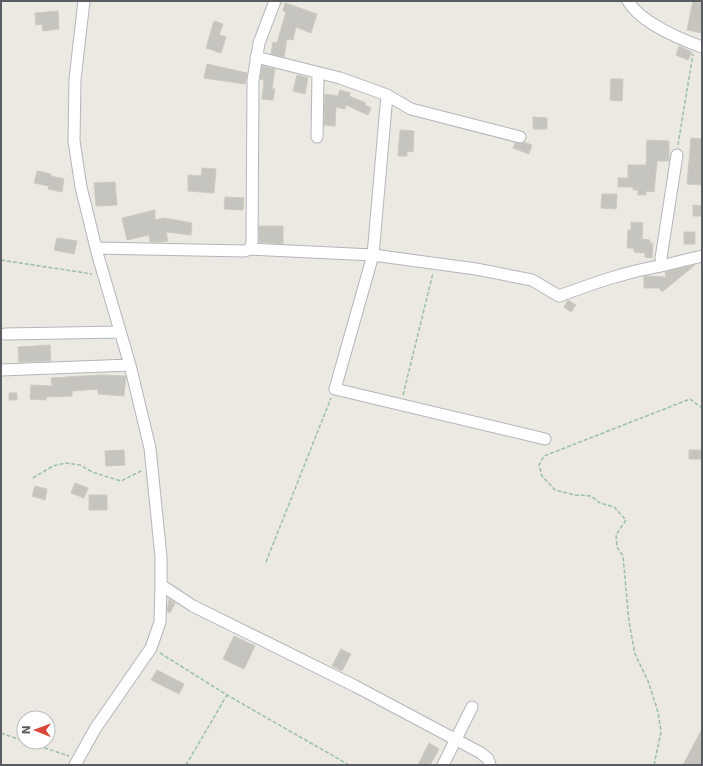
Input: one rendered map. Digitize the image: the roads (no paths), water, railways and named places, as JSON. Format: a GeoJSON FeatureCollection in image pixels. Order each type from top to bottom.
{"type":"FeatureCollection","features":[{"type":"Feature","properties":{"kind":"street"},"geometry":{"type":"LineString","coordinates":[[77,762],[95,729],[152,648],[160,622],[161,585],[160,551],[150,448],[130,365],[96,248],[81,187],[74,141],[75,79],[84,1]]}},
{"type":"Feature","properties":{"kind":"street"},"geometry":{"type":"LineString","coordinates":[[250,249],[252,242],[253,80],[258,44],[275,1]]}},
{"type":"Feature","properties":{"kind":"street"},"geometry":{"type":"LineString","coordinates":[[628,1],[637,12],[648,21],[698,46]]}},
{"type":"Feature","properties":{"kind":"street"},"geometry":{"type":"LineString","coordinates":[[256,57],[340,78],[387,95],[411,109],[520,137]]}},
{"type":"Feature","properties":{"kind":"street"},"geometry":{"type":"LineString","coordinates":[[317,137],[318,73]]}},
{"type":"Feature","properties":{"kind":"street"},"geometry":{"type":"LineString","coordinates":[[387,95],[373,255],[335,389],[545,439]]}},
{"type":"Feature","properties":{"kind":"street"},"geometry":{"type":"LineString","coordinates":[[665,265],[662,263],[661,258],[677,155]]}},
{"type":"Feature","properties":{"kind":"street"},"geometry":{"type":"LineString","coordinates":[[96,248],[245,251],[250,249],[373,255],[476,269],[532,280],[559,296],[602,279],[633,270],[665,265],[702,256]]}},
{"type":"Feature","properties":{"kind":"street"},"geometry":{"type":"LineString","coordinates":[[5,334],[120,332]]}},
{"type":"Feature","properties":{"kind":"street"},"geometry":{"type":"LineString","coordinates":[[1,370],[130,365]]}},
{"type":"Feature","properties":{"kind":"street"},"geometry":{"type":"LineString","coordinates":[[161,585],[193,606],[349,682],[481,753],[489,762],[498,765]]}},
{"type":"Feature","properties":{"kind":"street"},"geometry":{"type":"LineString","coordinates":[[443,765],[472,708]]}}]}
